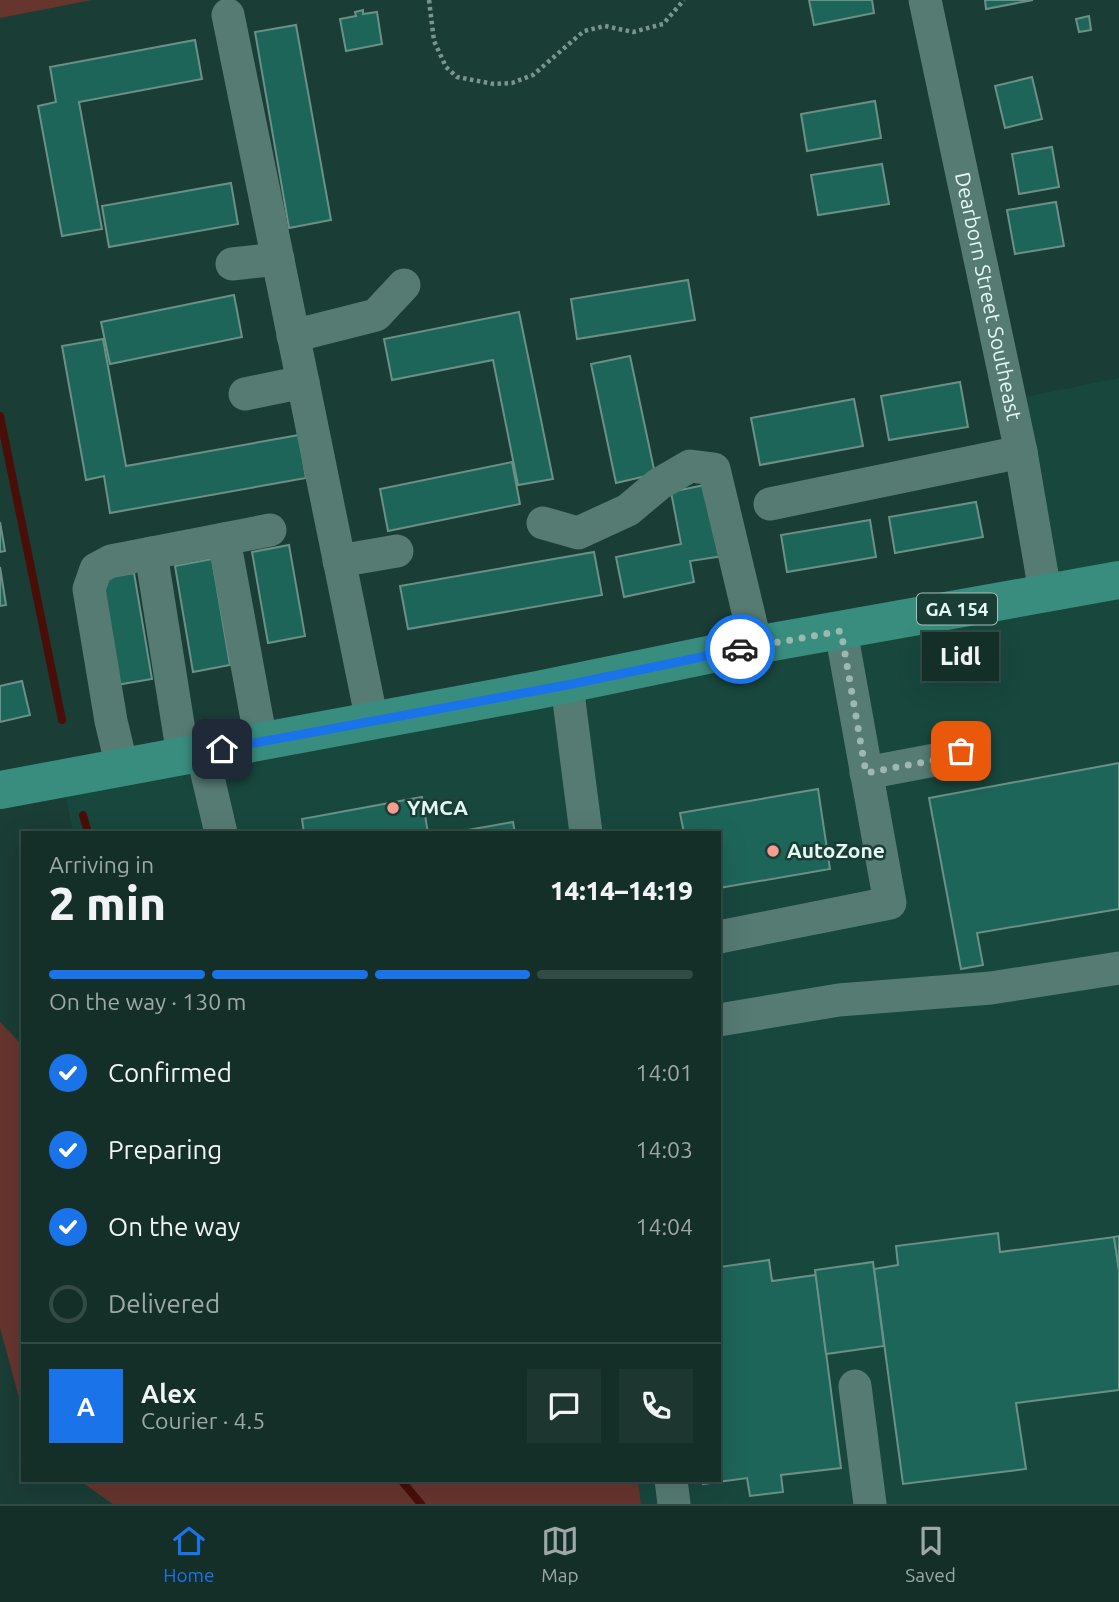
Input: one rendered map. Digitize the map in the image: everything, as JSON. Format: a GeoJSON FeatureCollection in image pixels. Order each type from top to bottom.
{"type":"FeatureCollection","features":[{"type":"Feature","properties":{"kind":"main road","name":"GA 154"},"geometry":{"type":"LineString","coordinates":[[0,790],[567,685],[756,645],[1119,580]]}},
{"type":"Feature","properties":{"kind":"street","name":"Dearborn Street Southeast"},"geometry":{"type":"LineString","coordinates":[[925,0],[1021,452],[1045,592]]}},
{"type":"Feature","properties":{"kind":"street"},"geometry":{"type":"LineString","coordinates":[[228,15],[372,721]]}},
{"type":"Feature","properties":{"kind":"street"},"geometry":{"type":"LineString","coordinates":[[232,264],[278,259]]}},
{"type":"Feature","properties":{"kind":"street"},"geometry":{"type":"LineString","coordinates":[[293,336],[376,315],[404,285]]}},
{"type":"Feature","properties":{"kind":"street"},"geometry":{"type":"LineString","coordinates":[[245,394],[303,382]]}},
{"type":"Feature","properties":{"kind":"street"},"geometry":{"type":"LineString","coordinates":[[770,504],[1021,452]]}},
{"type":"Feature","properties":{"kind":"street"},"geometry":{"type":"LineString","coordinates":[[543,523],[578,533],[628,510],[659,484],[690,466],[714,469],[756,645]]}},
{"type":"Feature","properties":{"kind":"street"},"geometry":{"type":"LineString","coordinates":[[122,768],[110,721],[89,589],[96,569],[151,553],[270,530]]}},
{"type":"Feature","properties":{"kind":"street"},"geometry":{"type":"LineString","coordinates":[[225,539],[261,741]]}},
{"type":"Feature","properties":{"kind":"street"},"geometry":{"type":"LineString","coordinates":[[339,561],[397,551]]}},
{"type":"Feature","properties":{"kind":"street"},"geometry":{"type":"LineString","coordinates":[[151,553],[192,754],[220,831]]}},
{"type":"Feature","properties":{"kind":"street"},"geometry":{"type":"LineString","coordinates":[[721,937],[890,903],[841,631]]}},
{"type":"Feature","properties":{"kind":"street"},"geometry":{"type":"LineString","coordinates":[[567,685],[586,831]]}},
{"type":"Feature","properties":{"kind":"street"},"geometry":{"type":"LineString","coordinates":[[866,773],[940,759],[974,741]]}},
{"type":"Feature","properties":{"kind":"street"},"geometry":{"type":"LineString","coordinates":[[721,1020],[839,1000],[991,988],[1119,968]]}},
{"type":"Feature","properties":{"kind":"street"},"geometry":{"type":"LineString","coordinates":[[855,1386],[870,1504]]}},
{"type":"Feature","properties":{"kind":"street"},"geometry":{"type":"LineString","coordinates":[[671,1482],[674,1504]]}},
{"type":"Feature","properties":{"kind":"path"},"geometry":{"type":"LineString","coordinates":[[429,0],[434,41],[446,67],[457,77],[494,83],[512,83],[533,75],[584,31],[605,26],[633,32],[663,24],[684,0]]}},
{"type":"Feature","properties":{"kind":"shaded area"},"geometry":{"type":"Polygon","coordinates":[[[0,0],[92,0],[0,18],[0,0]]]}},
{"type":"Feature","properties":{"kind":"shaded area"},"geometry":{"type":"Polygon","coordinates":[[[1119,378],[1119,1504],[641,1504],[638,1482],[721,1482],[721,831],[73,831],[61,770],[1046,586],[1010,400],[1119,378]]]}},
{"type":"Feature","properties":{"kind":"shaded area"},"geometry":{"type":"Polygon","coordinates":[[[0,1022],[21,1044],[21,1405],[0,1328],[0,1022]]]}},
{"type":"Feature","properties":{"kind":"shaded area"},"geometry":{"type":"Polygon","coordinates":[[[81,1482],[638,1482],[641,1504],[113,1504],[81,1482]]]}},
{"type":"Feature","properties":{"kind":"building"},"geometry":{"type":"Polygon","coordinates":[[[809,0],[872,0],[874,13],[814,25],[809,0]]]}},
{"type":"Feature","properties":{"kind":"building"},"geometry":{"type":"Polygon","coordinates":[[[985,0],[1033,0],[986,9],[985,0]]]}},
{"type":"Feature","properties":{"kind":"building"},"geometry":{"type":"Polygon","coordinates":[[[363,10],[363,14],[377,12],[382,44],[346,51],[340,19],[356,16],[355,12],[363,10]]]}},
{"type":"Feature","properties":{"kind":"building"},"geometry":{"type":"Polygon","coordinates":[[[1089,16],[1091,30],[1079,32],[1076,19],[1089,16]]]}},
{"type":"Feature","properties":{"kind":"building"},"geometry":{"type":"Polygon","coordinates":[[[296,25],[331,220],[289,228],[255,32],[296,25]]]}},
{"type":"Feature","properties":{"kind":"building"},"geometry":{"type":"Polygon","coordinates":[[[195,40],[202,79],[79,102],[102,229],[62,236],[38,106],[56,102],[50,67],[195,40]]]}},
{"type":"Feature","properties":{"kind":"building"},"geometry":{"type":"Polygon","coordinates":[[[1032,77],[1042,119],[1005,128],[995,86],[1032,77]]]}},
{"type":"Feature","properties":{"kind":"building"},"geometry":{"type":"Polygon","coordinates":[[[875,101],[881,138],[807,151],[801,114],[875,101]]]}},
{"type":"Feature","properties":{"kind":"building"},"geometry":{"type":"Polygon","coordinates":[[[1052,147],[1059,187],[1019,194],[1012,154],[1052,147]]]}},
{"type":"Feature","properties":{"kind":"building"},"geometry":{"type":"Polygon","coordinates":[[[882,164],[889,204],[818,215],[811,175],[882,164]]]}},
{"type":"Feature","properties":{"kind":"building"},"geometry":{"type":"Polygon","coordinates":[[[231,183],[238,224],[109,247],[102,206],[231,183]]]}},
{"type":"Feature","properties":{"kind":"building"},"geometry":{"type":"Polygon","coordinates":[[[1056,202],[1064,246],[1015,254],[1007,210],[1056,202]]]}},
{"type":"Feature","properties":{"kind":"building"},"geometry":{"type":"Polygon","coordinates":[[[688,280],[695,320],[577,339],[571,299],[688,280]]]}},
{"type":"Feature","properties":{"kind":"building"},"geometry":{"type":"Polygon","coordinates":[[[234,295],[242,337],[110,364],[101,322],[234,295]]]}},
{"type":"Feature","properties":{"kind":"building"},"geometry":{"type":"Polygon","coordinates":[[[519,312],[553,479],[518,485],[493,360],[392,380],[384,339],[519,312]]]}},
{"type":"Feature","properties":{"kind":"building"},"geometry":{"type":"Polygon","coordinates":[[[103,339],[126,466],[299,435],[306,478],[110,513],[104,476],[86,480],[62,346],[103,339]]]}},
{"type":"Feature","properties":{"kind":"building"},"geometry":{"type":"Polygon","coordinates":[[[630,356],[655,474],[616,483],[591,364],[630,356]]]}},
{"type":"Feature","properties":{"kind":"building"},"geometry":{"type":"Polygon","coordinates":[[[960,382],[968,427],[889,440],[881,396],[960,382]]]}},
{"type":"Feature","properties":{"kind":"building"},"geometry":{"type":"Polygon","coordinates":[[[854,399],[863,446],[760,465],[751,418],[854,399]]]}},
{"type":"Feature","properties":{"kind":"building"},"geometry":{"type":"Polygon","coordinates":[[[512,462],[520,504],[388,531],[380,489],[512,462]]]}},
{"type":"Feature","properties":{"kind":"building"},"geometry":{"type":"Polygon","coordinates":[[[709,484],[724,556],[690,561],[694,582],[624,597],[616,557],[681,544],[671,492],[709,484]]]}},
{"type":"Feature","properties":{"kind":"building"},"geometry":{"type":"Polygon","coordinates":[[[976,502],[983,537],[895,553],[889,517],[976,502]]]}},
{"type":"Feature","properties":{"kind":"building"},"geometry":{"type":"Polygon","coordinates":[[[870,520],[876,557],[787,572],[781,535],[870,520]]]}},
{"type":"Feature","properties":{"kind":"building"},"geometry":{"type":"Polygon","coordinates":[[[0,522],[5,551],[0,552],[0,522]]]}},
{"type":"Feature","properties":{"kind":"building"},"geometry":{"type":"Polygon","coordinates":[[[289,545],[305,636],[268,643],[252,552],[289,545]]]}},
{"type":"Feature","properties":{"kind":"building"},"geometry":{"type":"Polygon","coordinates":[[[594,552],[602,595],[408,629],[400,586],[594,552]]]}},
{"type":"Feature","properties":{"kind":"building"},"geometry":{"type":"Polygon","coordinates":[[[212,559],[230,665],[193,672],[175,566],[212,559]]]}},
{"type":"Feature","properties":{"kind":"building"},"geometry":{"type":"Polygon","coordinates":[[[0,567],[6,605],[0,606],[0,567]]]}},
{"type":"Feature","properties":{"kind":"building"},"geometry":{"type":"Polygon","coordinates":[[[134,573],[152,679],[116,685],[98,579],[134,573]]]}},
{"type":"Feature","properties":{"kind":"building"},"geometry":{"type":"Polygon","coordinates":[[[22,681],[30,715],[0,722],[0,686],[22,681]]]}},
{"type":"Feature","properties":{"kind":"building"},"geometry":{"type":"Polygon","coordinates":[[[1119,763],[1119,909],[977,933],[983,965],[961,969],[929,798],[1119,763]]]}},
{"type":"Feature","properties":{"kind":"building","name":"AutoZone"},"geometry":{"type":"Polygon","coordinates":[[[818,789],[830,869],[721,888],[721,831],[684,831],[680,813],[818,789]]]}},
{"type":"Feature","properties":{"kind":"building","name":"YMCA"},"geometry":{"type":"Polygon","coordinates":[[[422,797],[428,831],[304,831],[302,819],[422,797]]]}},
{"type":"Feature","properties":{"kind":"building","name":"YMCA"},"geometry":{"type":"Polygon","coordinates":[[[513,822],[515,831],[462,831],[513,822]]]}},
{"type":"Feature","properties":{"kind":"building"},"geometry":{"type":"Polygon","coordinates":[[[998,1233],[1000,1252],[1114,1237],[1119,1270],[1119,1390],[1016,1403],[1026,1469],[903,1484],[874,1269],[898,1265],[896,1246],[998,1233]]]}},
{"type":"Feature","properties":{"kind":"building"},"geometry":{"type":"Polygon","coordinates":[[[1119,1236],[1119,1270],[1114,1237],[1119,1236]]]}},
{"type":"Feature","properties":{"kind":"building"},"geometry":{"type":"Polygon","coordinates":[[[769,1260],[772,1281],[816,1275],[841,1468],[781,1475],[783,1492],[750,1496],[747,1478],[721,1482],[721,1267],[769,1260]]]}},
{"type":"Feature","properties":{"kind":"building"},"geometry":{"type":"Polygon","coordinates":[[[873,1262],[884,1346],[826,1354],[815,1270],[873,1262]]]}},
{"type":"Feature","properties":{"kind":"waterway"},"geometry":{"type":"LineString","coordinates":[[0,416],[62,720]]}},
{"type":"Feature","properties":{"kind":"waterway"},"geometry":{"type":"LineString","coordinates":[[83,815],[87,831]]}},
{"type":"Feature","properties":{"kind":"waterway"},"geometry":{"type":"LineString","coordinates":[[403,1482],[421,1504]]}},
{"type":"Feature","properties":{"kind":"way so far"},"geometry":{"type":"LineString","coordinates":[[740,649],[841,631],[866,773],[940,759],[961,751]]}},
{"type":"Feature","properties":{"kind":"place","name":"Lidl"},"geometry":{"type":"Point","coordinates":[961,751]}},
{"type":"Feature","properties":{"kind":"place","name":"YMCA"},"geometry":{"type":"Point","coordinates":[393,808]}},
{"type":"Feature","properties":{"kind":"place","name":"AutoZone"},"geometry":{"type":"Point","coordinates":[773,851]}},
{"type":"Feature","properties":{"kind":"route"},"geometry":{"type":"LineString","coordinates":[[222,749],[567,685],[740,649]]}}]}
